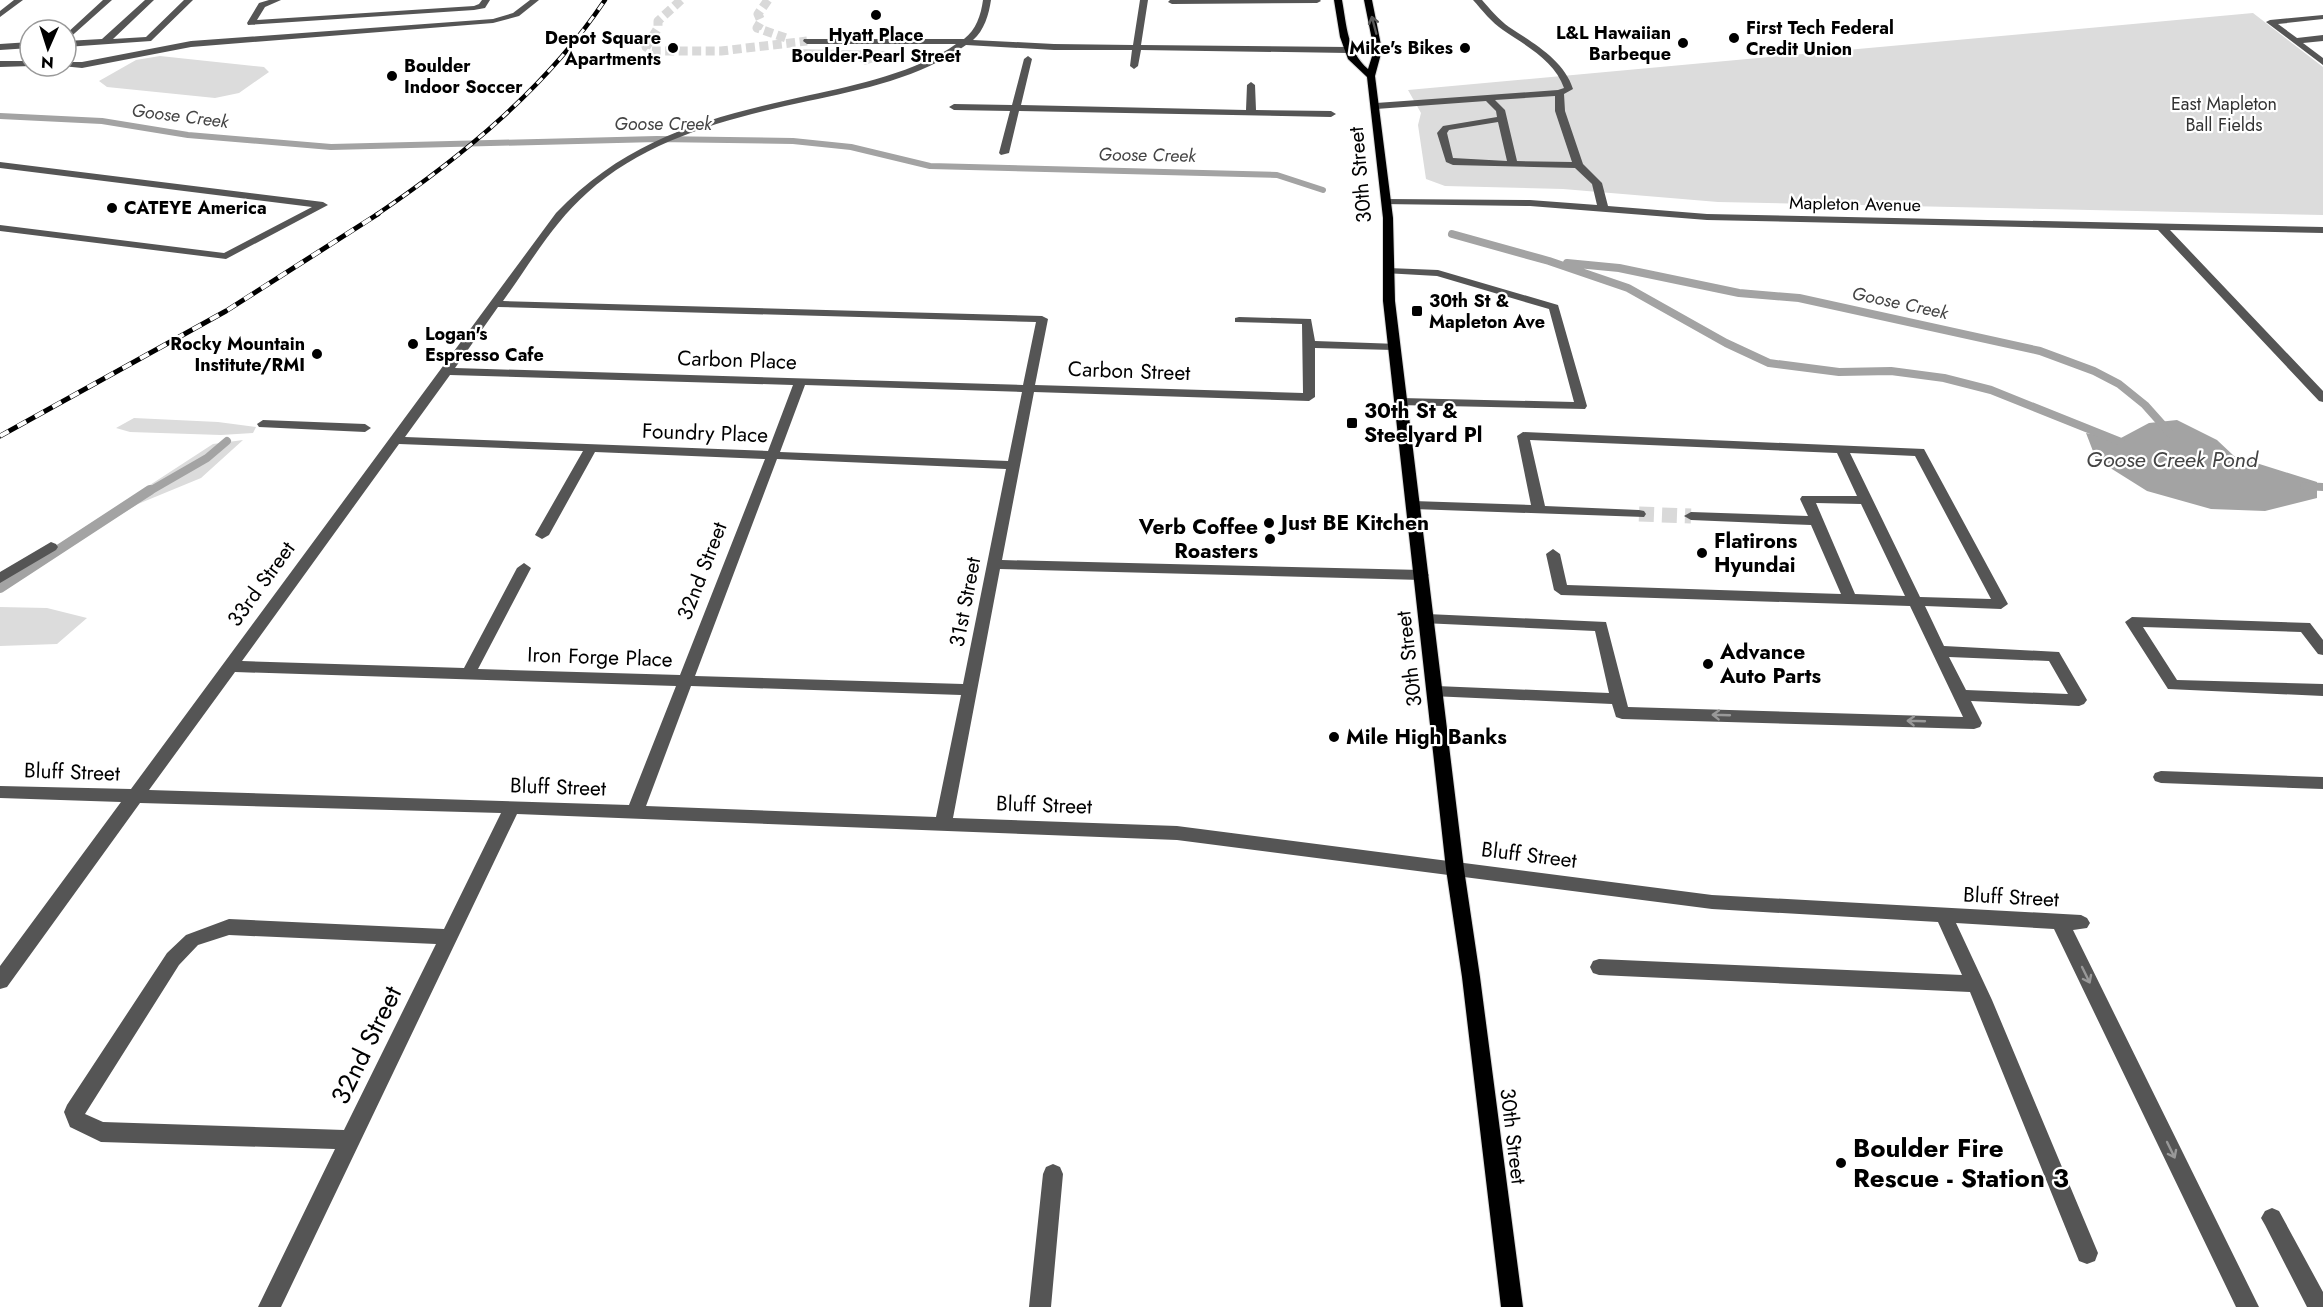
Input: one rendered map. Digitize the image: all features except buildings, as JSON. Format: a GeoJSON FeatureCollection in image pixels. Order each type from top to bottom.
{"type":"FeatureCollection","features":[{"type":"Feature","properties":{"kind":"main road"},"geometry":{"type":"LineString","coordinates":[[1338,0],[1348,50],[1352,59],[1371,76]]}},
{"type":"Feature","properties":{"kind":"main road","name":"30th Street"},"geometry":{"type":"LineString","coordinates":[[1368,0],[1378,50],[1371,76],[1386,202],[1388,272],[1394,346],[1455,869],[1512,1307]]}},
{"type":"Feature","properties":{"kind":"street"},"geometry":{"type":"LineString","coordinates":[[0,15],[19,0]]}},
{"type":"Feature","properties":{"kind":"street"},"geometry":{"type":"LineString","coordinates":[[78,27],[108,0]]}},
{"type":"Feature","properties":{"kind":"street"},"geometry":{"type":"LineString","coordinates":[[104,42],[150,0]]}},
{"type":"Feature","properties":{"kind":"street"},"geometry":{"type":"LineString","coordinates":[[78,43],[148,39],[189,0]]}},
{"type":"Feature","properties":{"kind":"street"},"geometry":{"type":"LineString","coordinates":[[277,0],[262,5],[251,23],[474,8],[482,6],[486,0]]}},
{"type":"Feature","properties":{"kind":"street"},"geometry":{"type":"LineString","coordinates":[[78,65],[191,44],[493,21],[506,19],[525,10],[536,0]]}},
{"type":"Feature","properties":{"kind":"street"},"geometry":{"type":"LineString","coordinates":[[965,41],[980,26],[987,0]]}},
{"type":"Feature","properties":{"kind":"street"},"geometry":{"type":"LineString","coordinates":[[1134,66],[1144,0]]}},
{"type":"Feature","properties":{"kind":"street"},"geometry":{"type":"LineString","coordinates":[[1376,106],[1560,93],[1569,89],[1566,80],[1539,50],[1505,28],[1477,0]]}},
{"type":"Feature","properties":{"kind":"street"},"geometry":{"type":"LineString","coordinates":[[1172,2],[1317,1]]}},
{"type":"Feature","properties":{"kind":"street"},"geometry":{"type":"LineString","coordinates":[[2323,17],[2270,22],[2323,62]]}},
{"type":"Feature","properties":{"kind":"street"},"geometry":{"type":"LineString","coordinates":[[2294,41],[2323,38]]}},
{"type":"Feature","properties":{"kind":"street"},"geometry":{"type":"LineString","coordinates":[[807,40],[929,43],[965,41],[1054,47],[1348,50]]}},
{"type":"Feature","properties":{"kind":"street","name":"33rd Street"},"geometry":{"type":"LineString","coordinates":[[0,981],[495,304],[575,199],[634,155],[691,128],[754,110],[873,83],[939,57],[965,41]]}},
{"type":"Feature","properties":{"kind":"street"},"geometry":{"type":"LineString","coordinates":[[0,47],[18,46]]}},
{"type":"Feature","properties":{"kind":"street"},"geometry":{"type":"LineString","coordinates":[[0,63],[18,47]]}},
{"type":"Feature","properties":{"kind":"street"},"geometry":{"type":"LineString","coordinates":[[1004,153],[1028,59]]}},
{"type":"Feature","properties":{"kind":"street"},"geometry":{"type":"LineString","coordinates":[[0,63],[18,64]]}},
{"type":"Feature","properties":{"kind":"street"},"geometry":{"type":"LineString","coordinates":[[1251,85],[1251,112]]}},
{"type":"Feature","properties":{"kind":"street"},"geometry":{"type":"LineString","coordinates":[[1560,93],[1560,111],[1578,165],[1597,183],[1603,208]]}},
{"type":"Feature","properties":{"kind":"street"},"geometry":{"type":"LineString","coordinates":[[1488,98],[1500,110],[1513,164]]}},
{"type":"Feature","properties":{"kind":"street"},"geometry":{"type":"LineString","coordinates":[[954,106],[1331,114]]}},
{"type":"Feature","properties":{"kind":"street"},"geometry":{"type":"LineString","coordinates":[[1502,119],[1446,128],[1442,133],[1449,160],[1453,162],[1578,165]]}},
{"type":"Feature","properties":{"kind":"street"},"geometry":{"type":"LineString","coordinates":[[0,165],[323,205],[226,256],[0,228]]}},
{"type":"Feature","properties":{"kind":"street","name":"Mapleton Avenue"},"geometry":{"type":"LineString","coordinates":[[1386,202],[1530,203],[1707,217],[2323,230]]}},
{"type":"Feature","properties":{"kind":"street"},"geometry":{"type":"LineString","coordinates":[[2161,227],[2323,398]]}},
{"type":"Feature","properties":{"kind":"street"},"geometry":{"type":"LineString","coordinates":[[1388,272],[1438,273],[1554,307],[1581,406],[1401,402]]}},
{"type":"Feature","properties":{"kind":"street","name":"31st Street"},"geometry":{"type":"LineString","coordinates":[[495,304],[1042,319],[943,824]]}},
{"type":"Feature","properties":{"kind":"street"},"geometry":{"type":"LineString","coordinates":[[1239,320],[1307,321],[1309,344],[1394,346]]}},
{"type":"Feature","properties":{"kind":"street","name":"Carbon Street"},"geometry":{"type":"LineString","coordinates":[[1028,388],[1309,397],[1309,344]]}},
{"type":"Feature","properties":{"kind":"street","name":"Carbon Place"},"geometry":{"type":"LineString","coordinates":[[446,371],[1028,388]]}},
{"type":"Feature","properties":{"kind":"street","name":"32nd Street"},"geometry":{"type":"LineString","coordinates":[[635,812],[801,381]]}},
{"type":"Feature","properties":{"kind":"street"},"geometry":{"type":"LineString","coordinates":[[263,424],[365,428]]}},
{"type":"Feature","properties":{"kind":"street"},"geometry":{"type":"LineString","coordinates":[[1539,510],[1523,436],[1920,452],[2001,604],[1561,590],[1553,554]]}},
{"type":"Feature","properties":{"kind":"street","name":"Foundry Place"},"geometry":{"type":"LineString","coordinates":[[395,440],[1012,465]]}},
{"type":"Feature","properties":{"kind":"street"},"geometry":{"type":"LineString","coordinates":[[542,535],[591,448]]}},
{"type":"Feature","properties":{"kind":"street"},"geometry":{"type":"LineString","coordinates":[[1427,619],[1601,626],[1622,712],[1974,723],[1842,449]]}},
{"type":"Feature","properties":{"kind":"street"},"geometry":{"type":"LineString","coordinates":[[1850,599],[1807,499],[1866,500]]}},
{"type":"Feature","properties":{"kind":"street"},"geometry":{"type":"LineString","coordinates":[[1413,506],[1639,514]]}},
{"type":"Feature","properties":{"kind":"street"},"geometry":{"type":"LineString","coordinates":[[1691,516],[1816,521]]}},
{"type":"Feature","properties":{"kind":"street"},"geometry":{"type":"LineString","coordinates":[[0,578],[51,547]]}},
{"type":"Feature","properties":{"kind":"street"},"geometry":{"type":"LineString","coordinates":[[994,564],[1422,575]]}},
{"type":"Feature","properties":{"kind":"street"},"geometry":{"type":"LineString","coordinates":[[468,674],[524,568]]}},
{"type":"Feature","properties":{"kind":"street"},"geometry":{"type":"LineString","coordinates":[[2323,650],[2305,627],[2132,622],[2173,685],[2323,690]]}},
{"type":"Feature","properties":{"kind":"street"},"geometry":{"type":"LineString","coordinates":[[1940,651],[2054,656],[2079,700],[1961,695]]}},
{"type":"Feature","properties":{"kind":"street","name":"Iron Forge Place"},"geometry":{"type":"LineString","coordinates":[[229,666],[969,690]]}},
{"type":"Feature","properties":{"kind":"street"},"geometry":{"type":"LineString","coordinates":[[1436,692],[1619,699]]}},
{"type":"Feature","properties":{"kind":"street"},"geometry":{"type":"LineString","coordinates":[[2161,777],[2323,783]]}},
{"type":"Feature","properties":{"kind":"street","name":"Bluff Street"},"geometry":{"type":"LineString","coordinates":[[0,792],[512,807],[1177,833],[1712,902],[2081,923]]}},
{"type":"Feature","properties":{"kind":"street","name":"32nd Street"},"geometry":{"type":"LineString","coordinates":[[269,1307],[512,807]]}},
{"type":"Feature","properties":{"kind":"street"},"geometry":{"type":"LineString","coordinates":[[1944,916],[1976,984],[2087,1253]]}},
{"type":"Feature","properties":{"kind":"street"},"geometry":{"type":"LineString","coordinates":[[2060,922],[2248,1307]]}},
{"type":"Feature","properties":{"kind":"street"},"geometry":{"type":"LineString","coordinates":[[351,1140],[101,1132],[77,1120],[74,1112],[173,959],[192,940],[229,927],[449,937]]}},
{"type":"Feature","properties":{"kind":"street"},"geometry":{"type":"LineString","coordinates":[[1599,967],[1976,984]]}},
{"type":"Feature","properties":{"kind":"street"},"geometry":{"type":"LineString","coordinates":[[1040,1307],[1053,1173]]}},
{"type":"Feature","properties":{"kind":"street"},"geometry":{"type":"LineString","coordinates":[[2272,1218],[2319,1307]]}},
{"type":"Feature","properties":{"kind":"green space","name":"East Mapleton Ball Fields"},"geometry":{"type":"Polygon","coordinates":[[[2253,13],[2323,67],[2323,215],[1718,202],[1563,189],[1445,186],[1426,179],[1418,125],[1421,113],[1408,90],[2253,13]]]}},
{"type":"Feature","properties":{"kind":"green space"},"geometry":{"type":"Polygon","coordinates":[[[798,49],[890,51],[888,57],[865,65],[848,53],[833,51],[815,55],[797,51],[798,49]]]}},
{"type":"Feature","properties":{"kind":"green space"},"geometry":{"type":"Polygon","coordinates":[[[160,56],[264,67],[269,72],[239,93],[215,98],[107,87],[99,81],[136,60],[160,56]]]}},
{"type":"Feature","properties":{"kind":"green space"},"geometry":{"type":"Polygon","coordinates":[[[134,418],[218,422],[256,427],[253,433],[221,435],[130,432],[116,428],[134,418]]]}},
{"type":"Feature","properties":{"kind":"green space"},"geometry":{"type":"Polygon","coordinates":[[[243,440],[201,478],[138,504],[66,548],[56,546],[213,444],[243,440]]]}},
{"type":"Feature","properties":{"kind":"green space"},"geometry":{"type":"Polygon","coordinates":[[[0,607],[47,608],[87,618],[57,644],[0,646],[0,607]]]}},
{"type":"Feature","properties":{"kind":"water","name":"Goose Creek Pond"},"geometry":{"type":"Polygon","coordinates":[[[2177,420],[2217,440],[2234,456],[2317,482],[2317,498],[2265,511],[2211,509],[2147,491],[2096,459],[2086,433],[2119,439],[2149,423],[2177,420]]]}},
{"type":"Feature","properties":{"kind":"waterway","name":"Goose Creek"},"geometry":{"type":"LineString","coordinates":[[0,116],[102,121],[188,135],[331,147],[657,139],[793,141],[851,147],[930,166],[1277,175],[1323,190]]}},
{"type":"Feature","properties":{"kind":"waterway","name":"Goose Creek"},"geometry":{"type":"LineString","coordinates":[[1452,234],[1549,261],[1628,288],[1726,343],[1769,363],[1839,372],[1891,371],[1944,378],[1991,390],[2121,442]]}},
{"type":"Feature","properties":{"kind":"waterway","name":"Goose Creek"},"geometry":{"type":"LineString","coordinates":[[1567,263],[1619,268],[1739,293],[1799,298],[2040,351],[2094,371],[2119,384],[2145,405],[2170,433]]}},
{"type":"Feature","properties":{"kind":"waterway"},"geometry":{"type":"LineString","coordinates":[[148,492],[207,458],[227,441]]}},
{"type":"Feature","properties":{"kind":"waterway","name":"Goose Creek"},"geometry":{"type":"LineString","coordinates":[[2304,486],[2323,487]]}},
{"type":"Feature","properties":{"kind":"waterway"},"geometry":{"type":"LineString","coordinates":[[0,588],[150,490]]}},
{"type":"Feature","properties":{"kind":"tunnel"},"geometry":{"type":"LineString","coordinates":[[681,0],[658,21],[658,28],[646,47],[652,51],[721,51],[807,41]]}},
{"type":"Feature","properties":{"kind":"tunnel"},"geometry":{"type":"LineString","coordinates":[[768,0],[758,14],[761,21],[757,28],[786,38]]}},
{"type":"Feature","properties":{"kind":"tunnel"},"geometry":{"type":"LineString","coordinates":[[1639,514],[1691,516]]}},
{"type":"Feature","properties":{"kind":"railway"},"geometry":{"type":"LineString","coordinates":[[376,215],[440,169],[530,91],[582,32],[605,0]]}},
{"type":"Feature","properties":{"kind":"railway"},"geometry":{"type":"LineString","coordinates":[[0,436],[226,311],[378,214]]}},
{"type":"Feature","properties":{"kind":"place","name":"Hyatt Place Boulder-Pearl Street"},"geometry":{"type":"Point","coordinates":[876,15]}},
{"type":"Feature","properties":{"kind":"place","name":"First Tech Federal Credit Union"},"geometry":{"type":"Point","coordinates":[1734,38]}},
{"type":"Feature","properties":{"kind":"place","name":"L&L Hawaiian Barbeque"},"geometry":{"type":"Point","coordinates":[1683,43]}},
{"type":"Feature","properties":{"kind":"place","name":"Depot Square Apartments"},"geometry":{"type":"Point","coordinates":[673,48]}},
{"type":"Feature","properties":{"kind":"place","name":"Mike's Bikes"},"geometry":{"type":"Point","coordinates":[1465,48]}},
{"type":"Feature","properties":{"kind":"place","name":"Boulder Indoor Soccer"},"geometry":{"type":"Point","coordinates":[392,76]}},
{"type":"Feature","properties":{"kind":"place","name":"CATEYE America"},"geometry":{"type":"Point","coordinates":[112,208]}},
{"type":"Feature","properties":{"kind":"place","name":"30th St & Mapleton Ave"},"geometry":{"type":"Point","coordinates":[1417,311]}},
{"type":"Feature","properties":{"kind":"place","name":"Logan's Espresso Cafe"},"geometry":{"type":"Point","coordinates":[413,344]}},
{"type":"Feature","properties":{"kind":"place","name":"Rocky Mountain Institute/RMI"},"geometry":{"type":"Point","coordinates":[317,354]}},
{"type":"Feature","properties":{"kind":"place","name":"30th St & Steelyard Pl"},"geometry":{"type":"Point","coordinates":[1352,423]}},
{"type":"Feature","properties":{"kind":"place","name":"Just BE Kitchen"},"geometry":{"type":"Point","coordinates":[1269,523]}},
{"type":"Feature","properties":{"kind":"place","name":"Verb Coffee Roasters"},"geometry":{"type":"Point","coordinates":[1270,539]}},
{"type":"Feature","properties":{"kind":"place","name":"Flatirons Hyundai"},"geometry":{"type":"Point","coordinates":[1702,553]}},
{"type":"Feature","properties":{"kind":"place","name":"Advance Auto Parts"},"geometry":{"type":"Point","coordinates":[1708,664]}},
{"type":"Feature","properties":{"kind":"place","name":"Mile High Banks"},"geometry":{"type":"Point","coordinates":[1334,737]}},
{"type":"Feature","properties":{"kind":"place","name":"Boulder Fire Rescue - Station 3"},"geometry":{"type":"Point","coordinates":[1841,1163]}}]}
